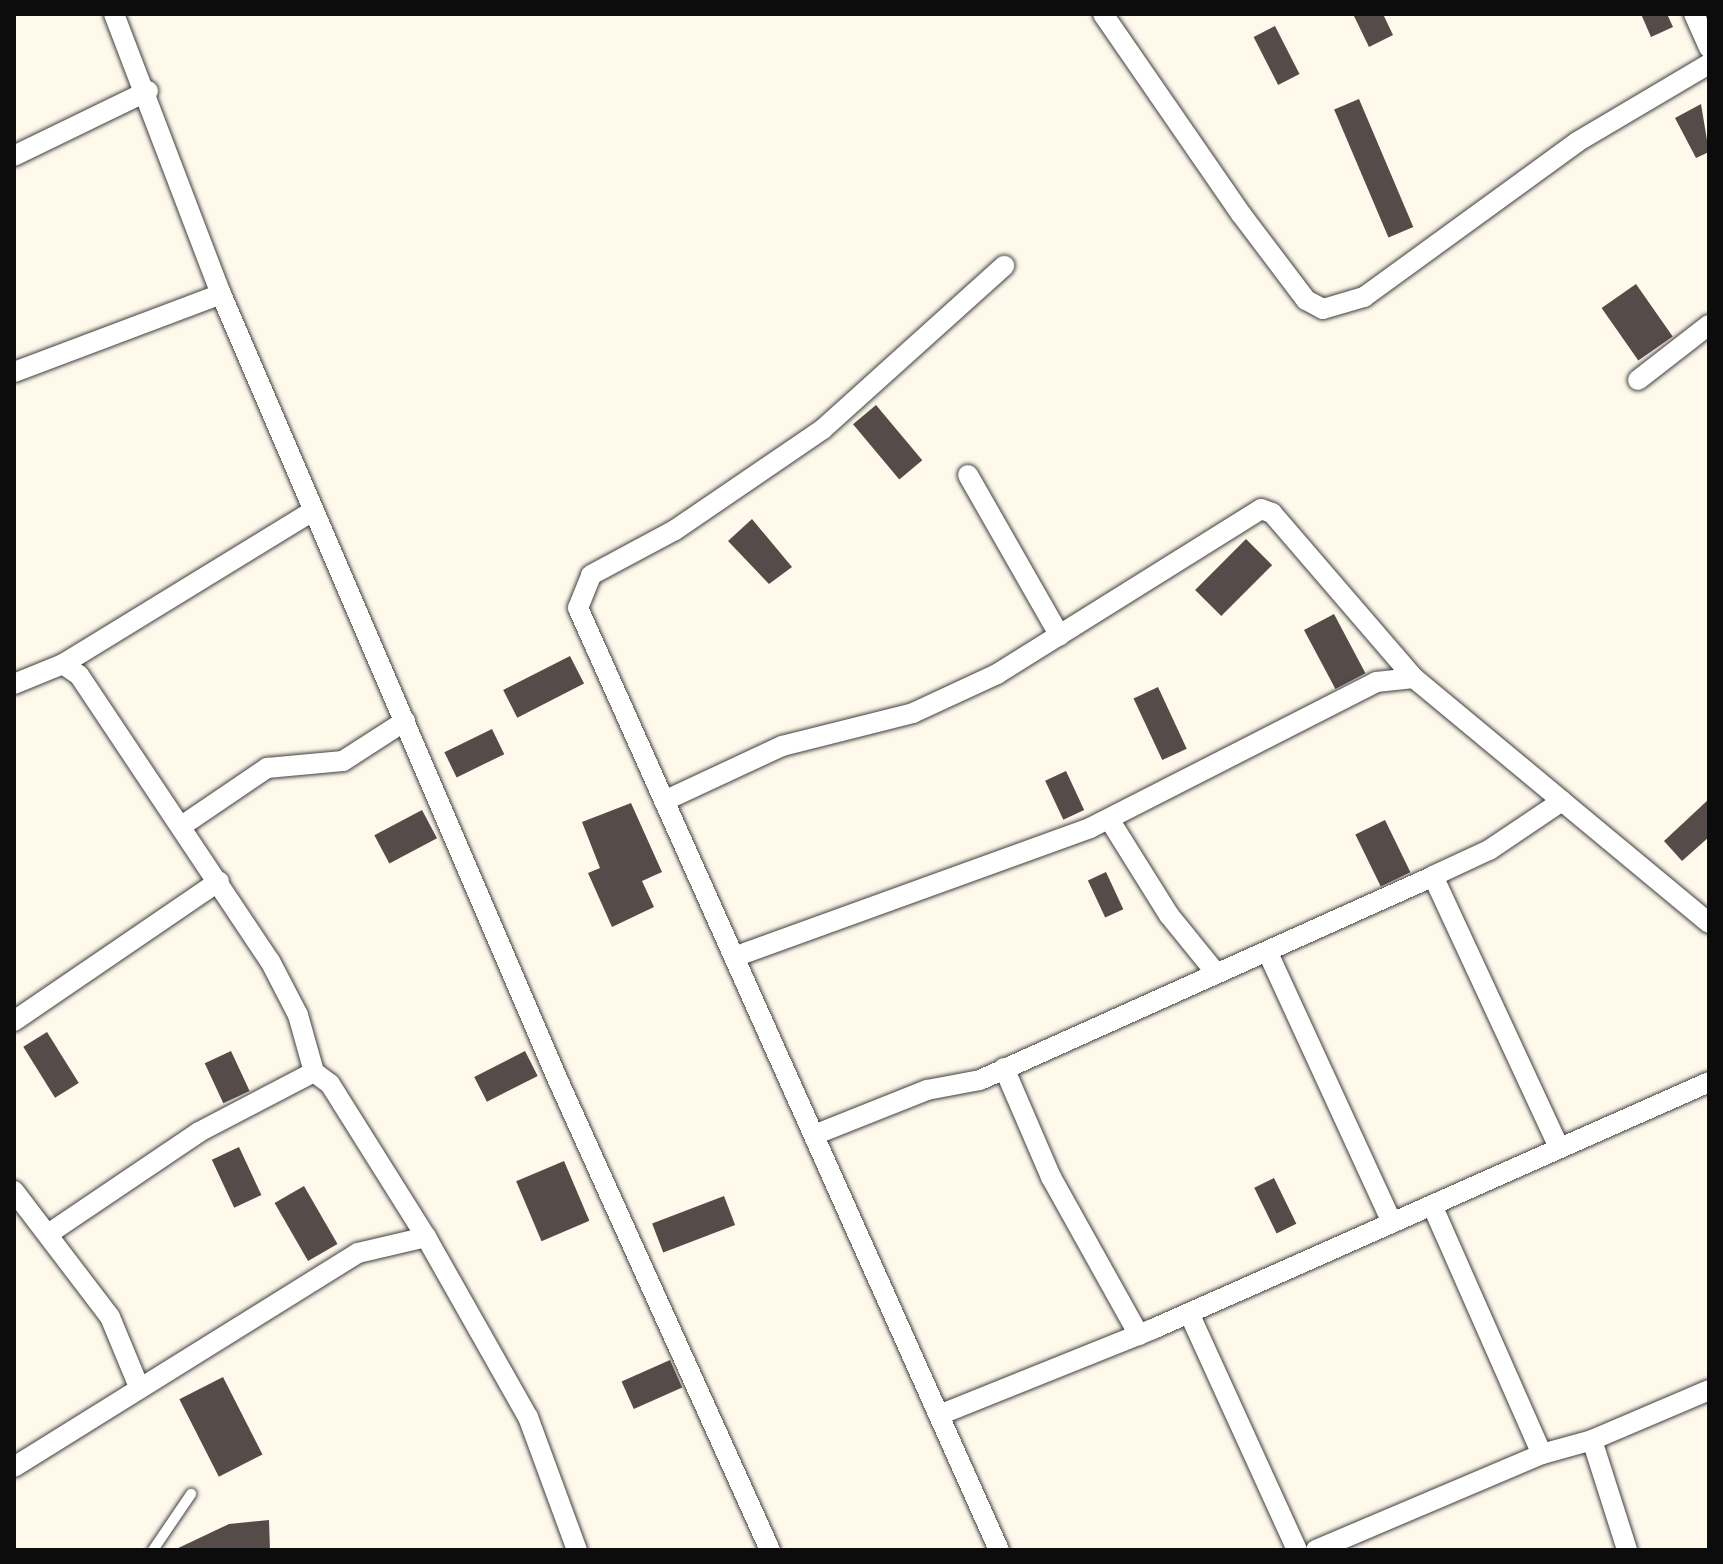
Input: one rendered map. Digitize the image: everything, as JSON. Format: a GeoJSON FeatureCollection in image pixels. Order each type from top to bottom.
{"type":"FeatureCollection","features":[{"type":"Feature","properties":{"kind":"street"},"geometry":{"type":"LineString","coordinates":[[114,14],[148,91],[221,294],[405,721],[770,1550]]}},
{"type":"Feature","properties":{"kind":"street"},"geometry":{"type":"LineString","coordinates":[[1103,14],[1241,214],[1306,300],[1323,309],[1364,297],[1577,142],[1709,64]]}},
{"type":"Feature","properties":{"kind":"street"},"geometry":{"type":"LineString","coordinates":[[1694,14],[1709,48]]}},
{"type":"Feature","properties":{"kind":"street"},"geometry":{"type":"LineString","coordinates":[[14,156],[148,91]]}},
{"type":"Feature","properties":{"kind":"street"},"geometry":{"type":"LineString","coordinates":[[999,1550],[578,608],[591,575],[675,530],[823,429],[1004,266]]}},
{"type":"Feature","properties":{"kind":"street"},"geometry":{"type":"LineString","coordinates":[[14,372],[221,294]]}},
{"type":"Feature","properties":{"kind":"street"},"geometry":{"type":"LineString","coordinates":[[1638,380],[1709,325]]}},
{"type":"Feature","properties":{"kind":"street"},"geometry":{"type":"LineString","coordinates":[[968,475],[1060,636]]}},
{"type":"Feature","properties":{"kind":"street"},"geometry":{"type":"LineString","coordinates":[[664,801],[782,746],[913,713],[1060,636],[1261,509],[1272,513],[1414,678],[1709,923]]}},
{"type":"Feature","properties":{"kind":"street"},"geometry":{"type":"LineString","coordinates":[[14,684],[63,664],[314,510]]}},
{"type":"Feature","properties":{"kind":"street"},"geometry":{"type":"LineString","coordinates":[[63,664],[79,675],[183,825],[298,1015],[314,1072],[330,1084],[426,1237],[528,1417],[577,1550]]}},
{"type":"Feature","properties":{"kind":"street"},"geometry":{"type":"LineString","coordinates":[[734,957],[1109,819],[1376,682],[1414,678]]}},
{"type":"Feature","properties":{"kind":"street"},"geometry":{"type":"LineString","coordinates":[[183,825],[267,768],[343,761],[405,721]]}},
{"type":"Feature","properties":{"kind":"street"},"geometry":{"type":"LineString","coordinates":[[814,1135],[1004,1068],[1216,973],[1268,953],[1489,850],[1562,801]]}},
{"type":"Feature","properties":{"kind":"street"},"geometry":{"type":"LineString","coordinates":[[1109,819],[1216,973]]}},
{"type":"Feature","properties":{"kind":"street"},"geometry":{"type":"LineString","coordinates":[[1433,876],[1559,1147]]}},
{"type":"Feature","properties":{"kind":"street"},"geometry":{"type":"LineString","coordinates":[[14,1021],[219,881]]}},
{"type":"Feature","properties":{"kind":"street"},"geometry":{"type":"LineString","coordinates":[[1268,953],[1392,1223]]}},
{"type":"Feature","properties":{"kind":"street"},"geometry":{"type":"LineString","coordinates":[[1004,1068],[1051,1177],[1139,1335]]}},
{"type":"Feature","properties":{"kind":"street"},"geometry":{"type":"LineString","coordinates":[[51,1232],[199,1132],[314,1072]]}},
{"type":"Feature","properties":{"kind":"street"},"geometry":{"type":"LineString","coordinates":[[939,1415],[1139,1335],[1709,1082]]}},
{"type":"Feature","properties":{"kind":"street"},"geometry":{"type":"LineString","coordinates":[[14,1191],[51,1232],[110,1317],[139,1387]]}},
{"type":"Feature","properties":{"kind":"street"},"geometry":{"type":"LineString","coordinates":[[1432,1205],[1542,1454]]}},
{"type":"Feature","properties":{"kind":"street"},"geometry":{"type":"LineString","coordinates":[[14,1467],[358,1253],[426,1237]]}},
{"type":"Feature","properties":{"kind":"street"},"geometry":{"type":"LineString","coordinates":[[1189,1313],[1297,1550]]}},
{"type":"Feature","properties":{"kind":"street"},"geometry":{"type":"LineString","coordinates":[[1316,1550],[1542,1454],[1592,1440],[1709,1390]]}},
{"type":"Feature","properties":{"kind":"street"},"geometry":{"type":"LineString","coordinates":[[1592,1440],[1627,1550]]}},
{"type":"Feature","properties":{"kind":"lane"},"geometry":{"type":"LineString","coordinates":[[153,1550],[191,1494]]}},
{"type":"Feature","properties":{"kind":"building"},"geometry":{"type":"Polygon","coordinates":[[[1353,14],[1383,14],[1393,35],[1369,47],[1353,14]]]}},
{"type":"Feature","properties":{"kind":"building"},"geometry":{"type":"Polygon","coordinates":[[[1641,14],[1667,14],[1673,27],[1651,37],[1641,14]]]}},
{"type":"Feature","properties":{"kind":"building"},"geometry":{"type":"Polygon","coordinates":[[[1275,26],[1300,74],[1278,85],[1254,37],[1275,26]]]}},
{"type":"Feature","properties":{"kind":"building"},"geometry":{"type":"Polygon","coordinates":[[[1359,99],[1413,227],[1388,237],[1334,110],[1359,99]]]}},
{"type":"Feature","properties":{"kind":"building"},"geometry":{"type":"Polygon","coordinates":[[[1701,104],[1709,152],[1696,158],[1675,118],[1701,104]]]}},
{"type":"Feature","properties":{"kind":"building"},"geometry":{"type":"Polygon","coordinates":[[[1636,284],[1673,336],[1638,361],[1602,308],[1636,284]]]}},
{"type":"Feature","properties":{"kind":"building"},"geometry":{"type":"Polygon","coordinates":[[[876,405],[922,460],[899,479],[853,424],[876,405]]]}},
{"type":"Feature","properties":{"kind":"building"},"geometry":{"type":"Polygon","coordinates":[[[752,519],[792,567],[769,584],[728,541],[752,519]]]}},
{"type":"Feature","properties":{"kind":"building"},"geometry":{"type":"Polygon","coordinates":[[[1246,539],[1272,565],[1221,616],[1195,590],[1246,539]]]}},
{"type":"Feature","properties":{"kind":"building"},"geometry":{"type":"Polygon","coordinates":[[[1334,614],[1365,673],[1335,689],[1304,630],[1334,614]]]}},
{"type":"Feature","properties":{"kind":"building"},"geometry":{"type":"Polygon","coordinates":[[[570,656],[584,684],[517,718],[503,690],[570,656]]]}},
{"type":"Feature","properties":{"kind":"building"},"geometry":{"type":"Polygon","coordinates":[[[1158,687],[1187,749],[1162,760],[1134,698],[1158,687]]]}},
{"type":"Feature","properties":{"kind":"building"},"geometry":{"type":"Polygon","coordinates":[[[492,729],[504,754],[457,777],[444,752],[492,729]]]}},
{"type":"Feature","properties":{"kind":"building"},"geometry":{"type":"Polygon","coordinates":[[[1066,771],[1084,810],[1063,820],[1045,781],[1066,771]]]}},
{"type":"Feature","properties":{"kind":"building"},"geometry":{"type":"Polygon","coordinates":[[[1709,799],[1709,837],[1682,861],[1664,841],[1709,799]]]}},
{"type":"Feature","properties":{"kind":"building"},"geometry":{"type":"Polygon","coordinates":[[[631,803],[662,872],[642,881],[654,907],[612,927],[588,873],[600,868],[582,822],[631,803]]]}},
{"type":"Feature","properties":{"kind":"building"},"geometry":{"type":"Polygon","coordinates":[[[422,810],[437,838],[389,864],[374,835],[422,810]]]}},
{"type":"Feature","properties":{"kind":"building"},"geometry":{"type":"Polygon","coordinates":[[[1385,820],[1410,872],[1381,887],[1355,834],[1385,820]]]}},
{"type":"Feature","properties":{"kind":"building"},"geometry":{"type":"Polygon","coordinates":[[[1106,872],[1123,909],[1105,918],[1088,880],[1106,872]]]}},
{"type":"Feature","properties":{"kind":"building"},"geometry":{"type":"Polygon","coordinates":[[[47,1032],[79,1083],[55,1098],[23,1047],[47,1032]]]}},
{"type":"Feature","properties":{"kind":"building"},"geometry":{"type":"Polygon","coordinates":[[[231,1051],[250,1091],[223,1103],[205,1063],[231,1051]]]}},
{"type":"Feature","properties":{"kind":"building"},"geometry":{"type":"Polygon","coordinates":[[[525,1051],[538,1076],[487,1102],[474,1077],[525,1051]]]}},
{"type":"Feature","properties":{"kind":"building"},"geometry":{"type":"Polygon","coordinates":[[[239,1147],[261,1195],[234,1208],[212,1160],[239,1147]]]}},
{"type":"Feature","properties":{"kind":"building"},"geometry":{"type":"Polygon","coordinates":[[[564,1161],[589,1221],[542,1241],[516,1181],[564,1161]]]}},
{"type":"Feature","properties":{"kind":"building"},"geometry":{"type":"Polygon","coordinates":[[[1274,1178],[1296,1224],[1277,1233],[1254,1188],[1274,1178]]]}},
{"type":"Feature","properties":{"kind":"building"},"geometry":{"type":"Polygon","coordinates":[[[304,1186],[338,1244],[308,1261],[275,1203],[304,1186]]]}},
{"type":"Feature","properties":{"kind":"building"},"geometry":{"type":"Polygon","coordinates":[[[724,1196],[735,1225],[663,1253],[652,1224],[724,1196]]]}},
{"type":"Feature","properties":{"kind":"building"},"geometry":{"type":"Polygon","coordinates":[[[670,1360],[682,1387],[634,1409],[622,1382],[670,1360]]]}},
{"type":"Feature","properties":{"kind":"building"},"geometry":{"type":"Polygon","coordinates":[[[223,1377],[262,1455],[219,1477],[179,1399],[223,1377]]]}},
{"type":"Feature","properties":{"kind":"building"},"geometry":{"type":"Polygon","coordinates":[[[269,1520],[270,1550],[174,1550],[229,1524],[269,1520]]]}}]}
